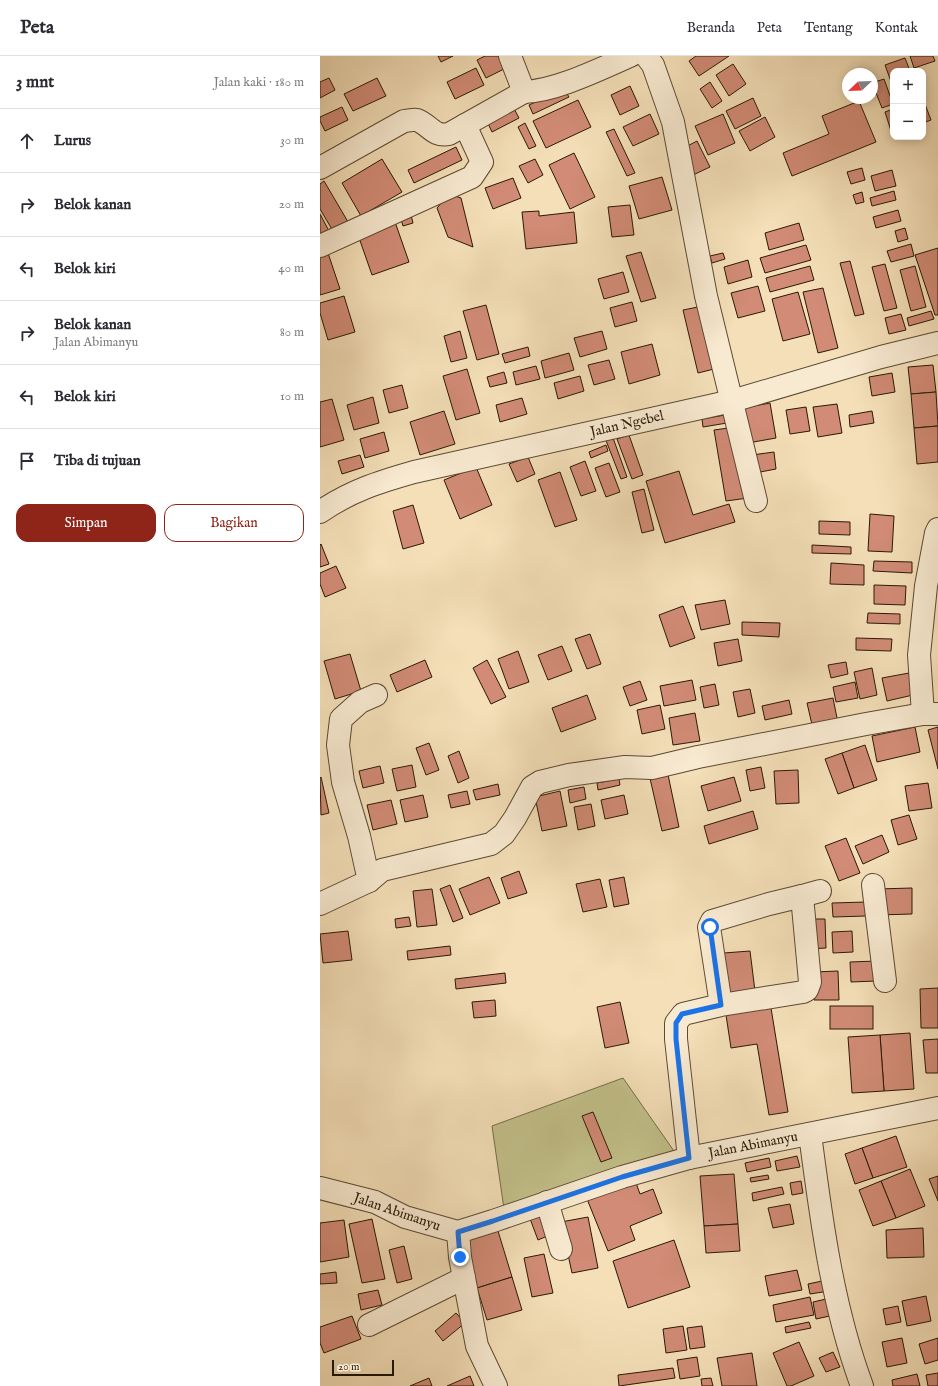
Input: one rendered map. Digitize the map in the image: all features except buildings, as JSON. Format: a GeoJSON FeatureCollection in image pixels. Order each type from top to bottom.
{"type":"FeatureCollection","features":[{"type":"Feature","properties":{"kind":"street"},"geometry":{"type":"LineString","coordinates":[[510,56],[524,92]]}},
{"type":"Feature","properties":{"kind":"street"},"geometry":{"type":"LineString","coordinates":[[320,168],[404,121],[418,120],[436,134],[449,134],[524,92],[535,91],[562,84],[630,56]]}},
{"type":"Feature","properties":{"kind":"street"},"geometry":{"type":"LineString","coordinates":[[646,56],[653,65],[673,122],[706,296],[756,501]]}},
{"type":"Feature","properties":{"kind":"street"},"geometry":{"type":"LineString","coordinates":[[320,246],[472,177],[482,162],[465,126]]}},
{"type":"Feature","properties":{"kind":"street","name":"Jalan Ngebel"},"geometry":{"type":"LineString","coordinates":[[320,512],[333,502],[367,486],[414,472],[732,401],[881,357],[938,343]]}},
{"type":"Feature","properties":{"kind":"street"},"geometry":{"type":"LineString","coordinates":[[320,904],[369,881],[382,870],[491,844],[504,834],[532,788],[540,782],[569,775],[625,767],[652,768],[698,757],[866,724],[930,714],[919,655],[926,586],[938,529]]}},
{"type":"Feature","properties":{"kind":"street"},"geometry":{"type":"LineString","coordinates":[[369,881],[359,836],[343,782],[338,745],[341,719],[360,702],[376,695]]}},
{"type":"Feature","properties":{"kind":"street"},"geometry":{"type":"LineString","coordinates":[[872,885],[885,981]]}},
{"type":"Feature","properties":{"kind":"street"},"geometry":{"type":"LineString","coordinates":[[689,1158],[676,1039],[676,1023],[682,1014],[721,1005],[803,992],[807,990],[810,982],[811,893],[712,921],[710,927],[721,1005]]}},
{"type":"Feature","properties":{"kind":"street","name":"Jalan Abimanyu"},"geometry":{"type":"LineString","coordinates":[[320,1188],[375,1202],[405,1217],[458,1232],[622,1177],[689,1158],[938,1108]]}},
{"type":"Feature","properties":{"kind":"street"},"geometry":{"type":"LineString","coordinates":[[810,1134],[820,1206],[833,1280],[852,1359],[862,1386]]}},
{"type":"Feature","properties":{"kind":"street"},"geometry":{"type":"LineString","coordinates":[[547,1202],[561,1249]]}},
{"type":"Feature","properties":{"kind":"street"},"geometry":{"type":"LineString","coordinates":[[458,1232],[460,1257],[477,1346],[496,1386]]}},
{"type":"Feature","properties":{"kind":"street"},"geometry":{"type":"LineString","coordinates":[[369,1325],[464,1278]]}},
{"type":"Feature","properties":{"kind":"shaded area"},"geometry":{"type":"Polygon","coordinates":[[[623,1078],[674,1151],[504,1209],[492,1126],[623,1078]]]}},
{"type":"Feature","properties":{"kind":"route"},"geometry":{"type":"LineString","coordinates":[[460,1257],[458,1232],[622,1177],[689,1158],[676,1039],[676,1023],[682,1014],[721,1005],[710,927]]}}]}
